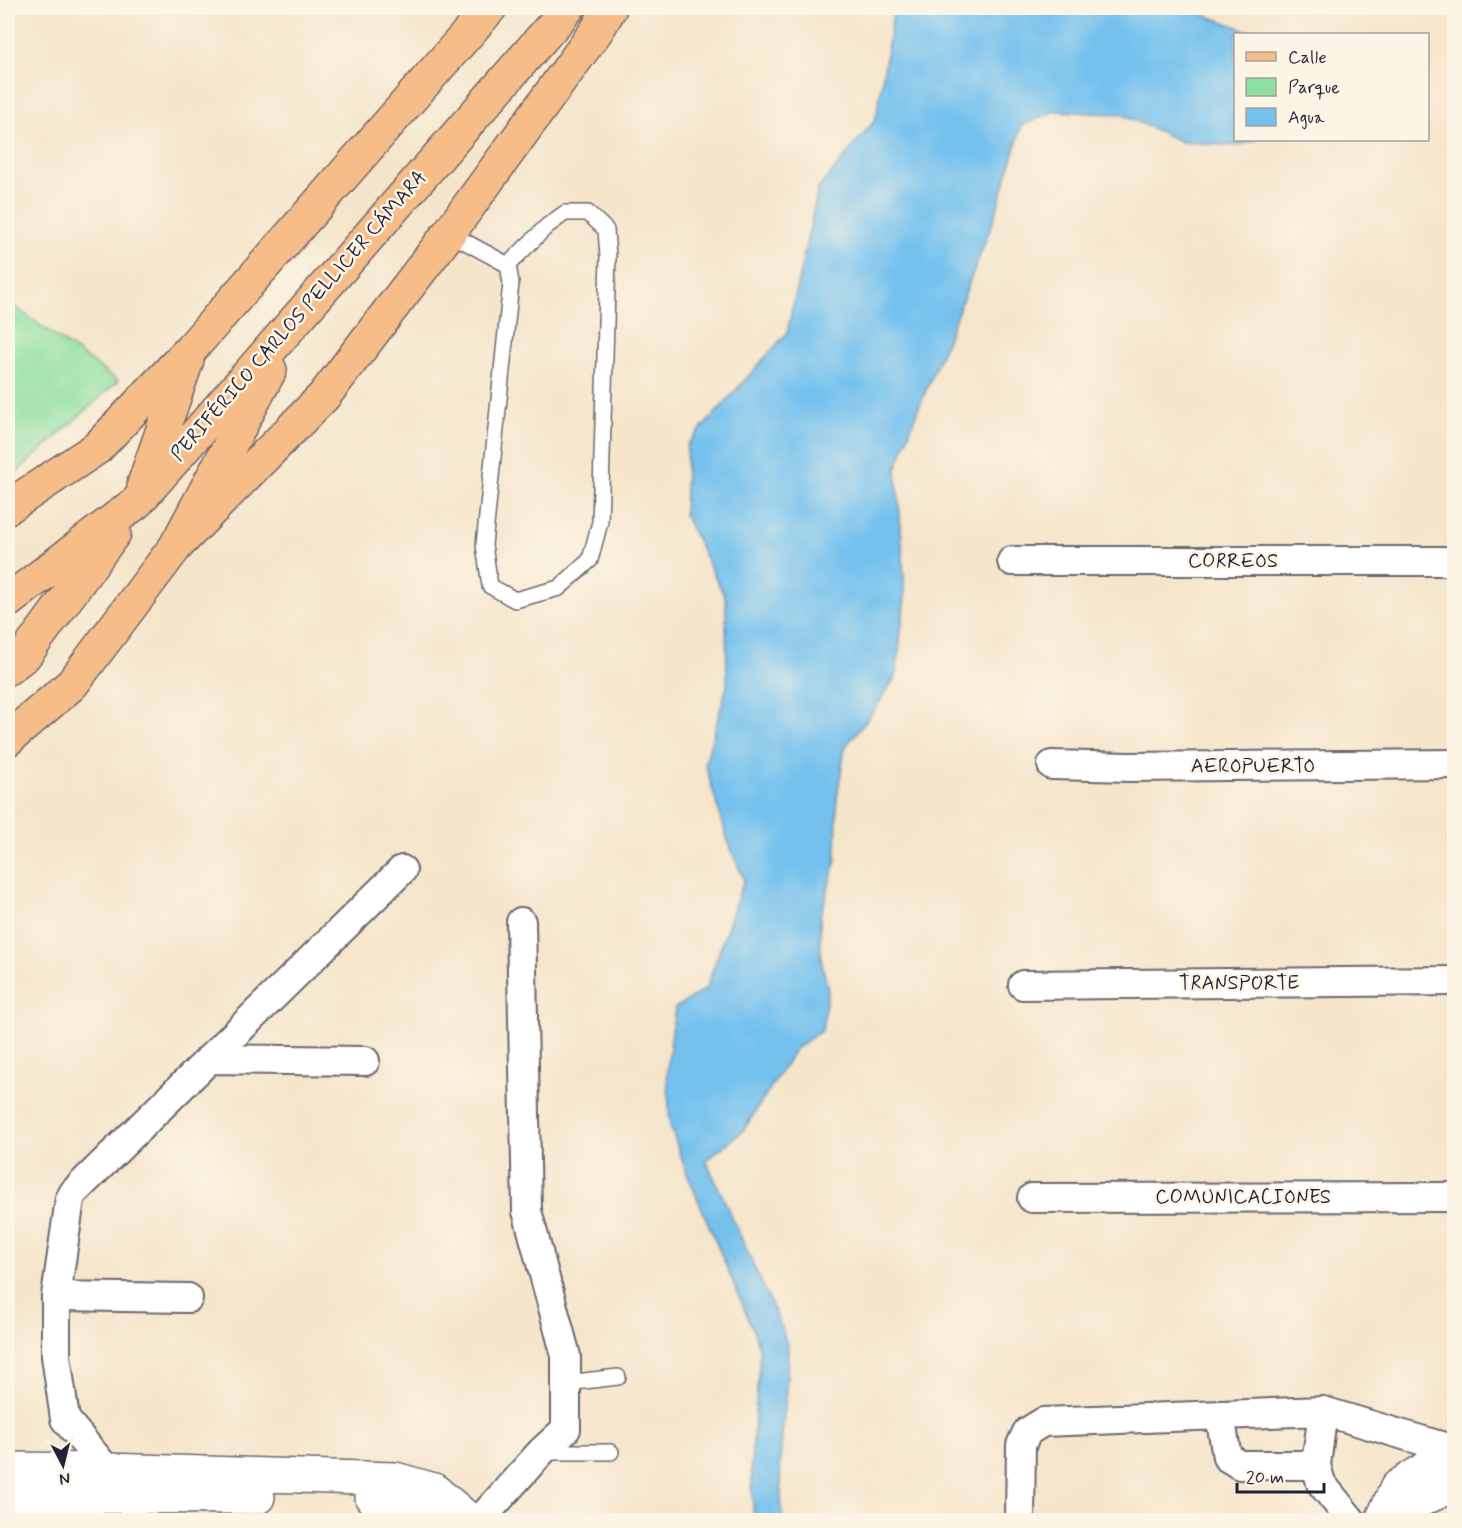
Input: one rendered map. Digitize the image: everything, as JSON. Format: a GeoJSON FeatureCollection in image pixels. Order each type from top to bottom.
{"type":"FeatureCollection","features":[{"type":"Feature","properties":{"kind":"main road"},"geometry":{"type":"LineString","coordinates":[[8,507],[97,448],[190,350],[490,8]]}},
{"type":"Feature","properties":{"kind":"main road","name":"PERIFÉRICO CARLOS PELLICER CÁMARA"},"geometry":{"type":"LineString","coordinates":[[8,601],[137,502],[568,8]]}},
{"type":"Feature","properties":{"kind":"main road"},"geometry":{"type":"LineString","coordinates":[[8,739],[72,684],[176,546],[324,396],[449,233],[597,30],[610,8]]}},
{"type":"Feature","properties":{"kind":"main road"},"geometry":{"type":"LineString","coordinates":[[176,546],[298,317]]}},
{"type":"Feature","properties":{"kind":"main road"},"geometry":{"type":"LineString","coordinates":[[8,668],[26,655],[137,502],[190,350]]}},
{"type":"Feature","properties":{"kind":"street","name":"CORREOS"},"geometry":{"type":"LineString","coordinates":[[1012,561],[1455,561]]}},
{"type":"Feature","properties":{"kind":"street","name":"AEROPUERTO"},"geometry":{"type":"LineString","coordinates":[[1052,765],[1142,767],[1455,765]]}},
{"type":"Feature","properties":{"kind":"street"},"geometry":{"type":"LineString","coordinates":[[107,1470],[65,1419],[56,1356],[56,1296],[70,1199],[74,1192],[402,870]]}},
{"type":"Feature","properties":{"kind":"street"},"geometry":{"type":"LineString","coordinates":[[480,1521],[541,1452],[566,1429],[566,1356],[527,1210],[521,922]]}},
{"type":"Feature","properties":{"kind":"street","name":"TRANSPORTE"},"geometry":{"type":"LineString","coordinates":[[1023,985],[1455,981]]}},
{"type":"Feature","properties":{"kind":"street"},"geometry":{"type":"LineString","coordinates":[[209,1059],[364,1060]]}},
{"type":"Feature","properties":{"kind":"street","name":"COMUNICACIONES"},"geometry":{"type":"LineString","coordinates":[[1032,1198],[1455,1197]]}},
{"type":"Feature","properties":{"kind":"street"},"geometry":{"type":"LineString","coordinates":[[56,1296],[188,1298]]}},
{"type":"Feature","properties":{"kind":"street"},"geometry":{"type":"LineString","coordinates":[[1323,1411],[1316,1465],[1321,1483],[1351,1521]]}},
{"type":"Feature","properties":{"kind":"street"},"geometry":{"type":"LineString","coordinates":[[1020,1521],[1021,1445],[1027,1432],[1043,1422],[1323,1411],[1455,1450]]}},
{"type":"Feature","properties":{"kind":"street"},"geometry":{"type":"LineString","coordinates":[[1220,1415],[1227,1456],[1239,1465],[1316,1465]]}},
{"type":"Feature","properties":{"kind":"street"},"geometry":{"type":"LineString","coordinates":[[1382,1521],[1397,1487],[1434,1462],[1455,1458]]}},
{"type":"Feature","properties":{"kind":"street"},"geometry":{"type":"LineString","coordinates":[[8,1469],[395,1479],[434,1490],[469,1521]]}},
{"type":"Feature","properties":{"kind":"street"},"geometry":{"type":"LineString","coordinates":[[1409,1521],[1416,1502],[1455,1485]]}},
{"type":"Feature","properties":{"kind":"street"},"geometry":{"type":"LineString","coordinates":[[8,1496],[389,1498],[420,1511],[432,1521]]}},
{"type":"Feature","properties":{"kind":"lane"},"geometry":{"type":"LineString","coordinates":[[565,213],[588,213],[606,230],[609,257],[600,522],[591,560],[559,588],[515,600],[490,586],[484,545],[511,283],[508,265],[547,226],[565,213]]}},
{"type":"Feature","properties":{"kind":"lane"},"geometry":{"type":"LineString","coordinates":[[449,233],[508,265]]}},
{"type":"Feature","properties":{"kind":"lane"},"geometry":{"type":"LineString","coordinates":[[567,1383],[618,1377]]}},
{"type":"Feature","properties":{"kind":"lane"},"geometry":{"type":"LineString","coordinates":[[541,1452],[611,1452]]}},
{"type":"Feature","properties":{"kind":"green space"},"geometry":{"type":"Polygon","coordinates":[[[8,302],[118,381],[8,480],[8,302]]]}},
{"type":"Feature","properties":{"kind":"green space"},"geometry":{"type":"Polygon","coordinates":[[[8,1496],[50,1496],[49,1520],[8,1520],[8,1496]]]}},
{"type":"Feature","properties":{"kind":"water"},"geometry":{"type":"Polygon","coordinates":[[[894,8],[1193,8],[1199,13],[1254,33],[1234,33],[1234,141],[1253,141],[1237,146],[1182,142],[1121,114],[1055,111],[1022,125],[994,219],[896,470],[905,596],[896,676],[873,712],[845,747],[837,798],[836,860],[820,917],[821,959],[828,990],[822,1030],[795,1049],[743,1131],[706,1160],[781,1326],[788,1348],[780,1462],[782,1520],[754,1520],[751,1466],[760,1352],[754,1332],[686,1171],[670,1125],[667,1071],[675,1008],[706,989],[744,880],[729,844],[705,764],[727,686],[726,599],[684,514],[687,445],[787,333],[818,189],[876,119],[894,8]]]}}]}
